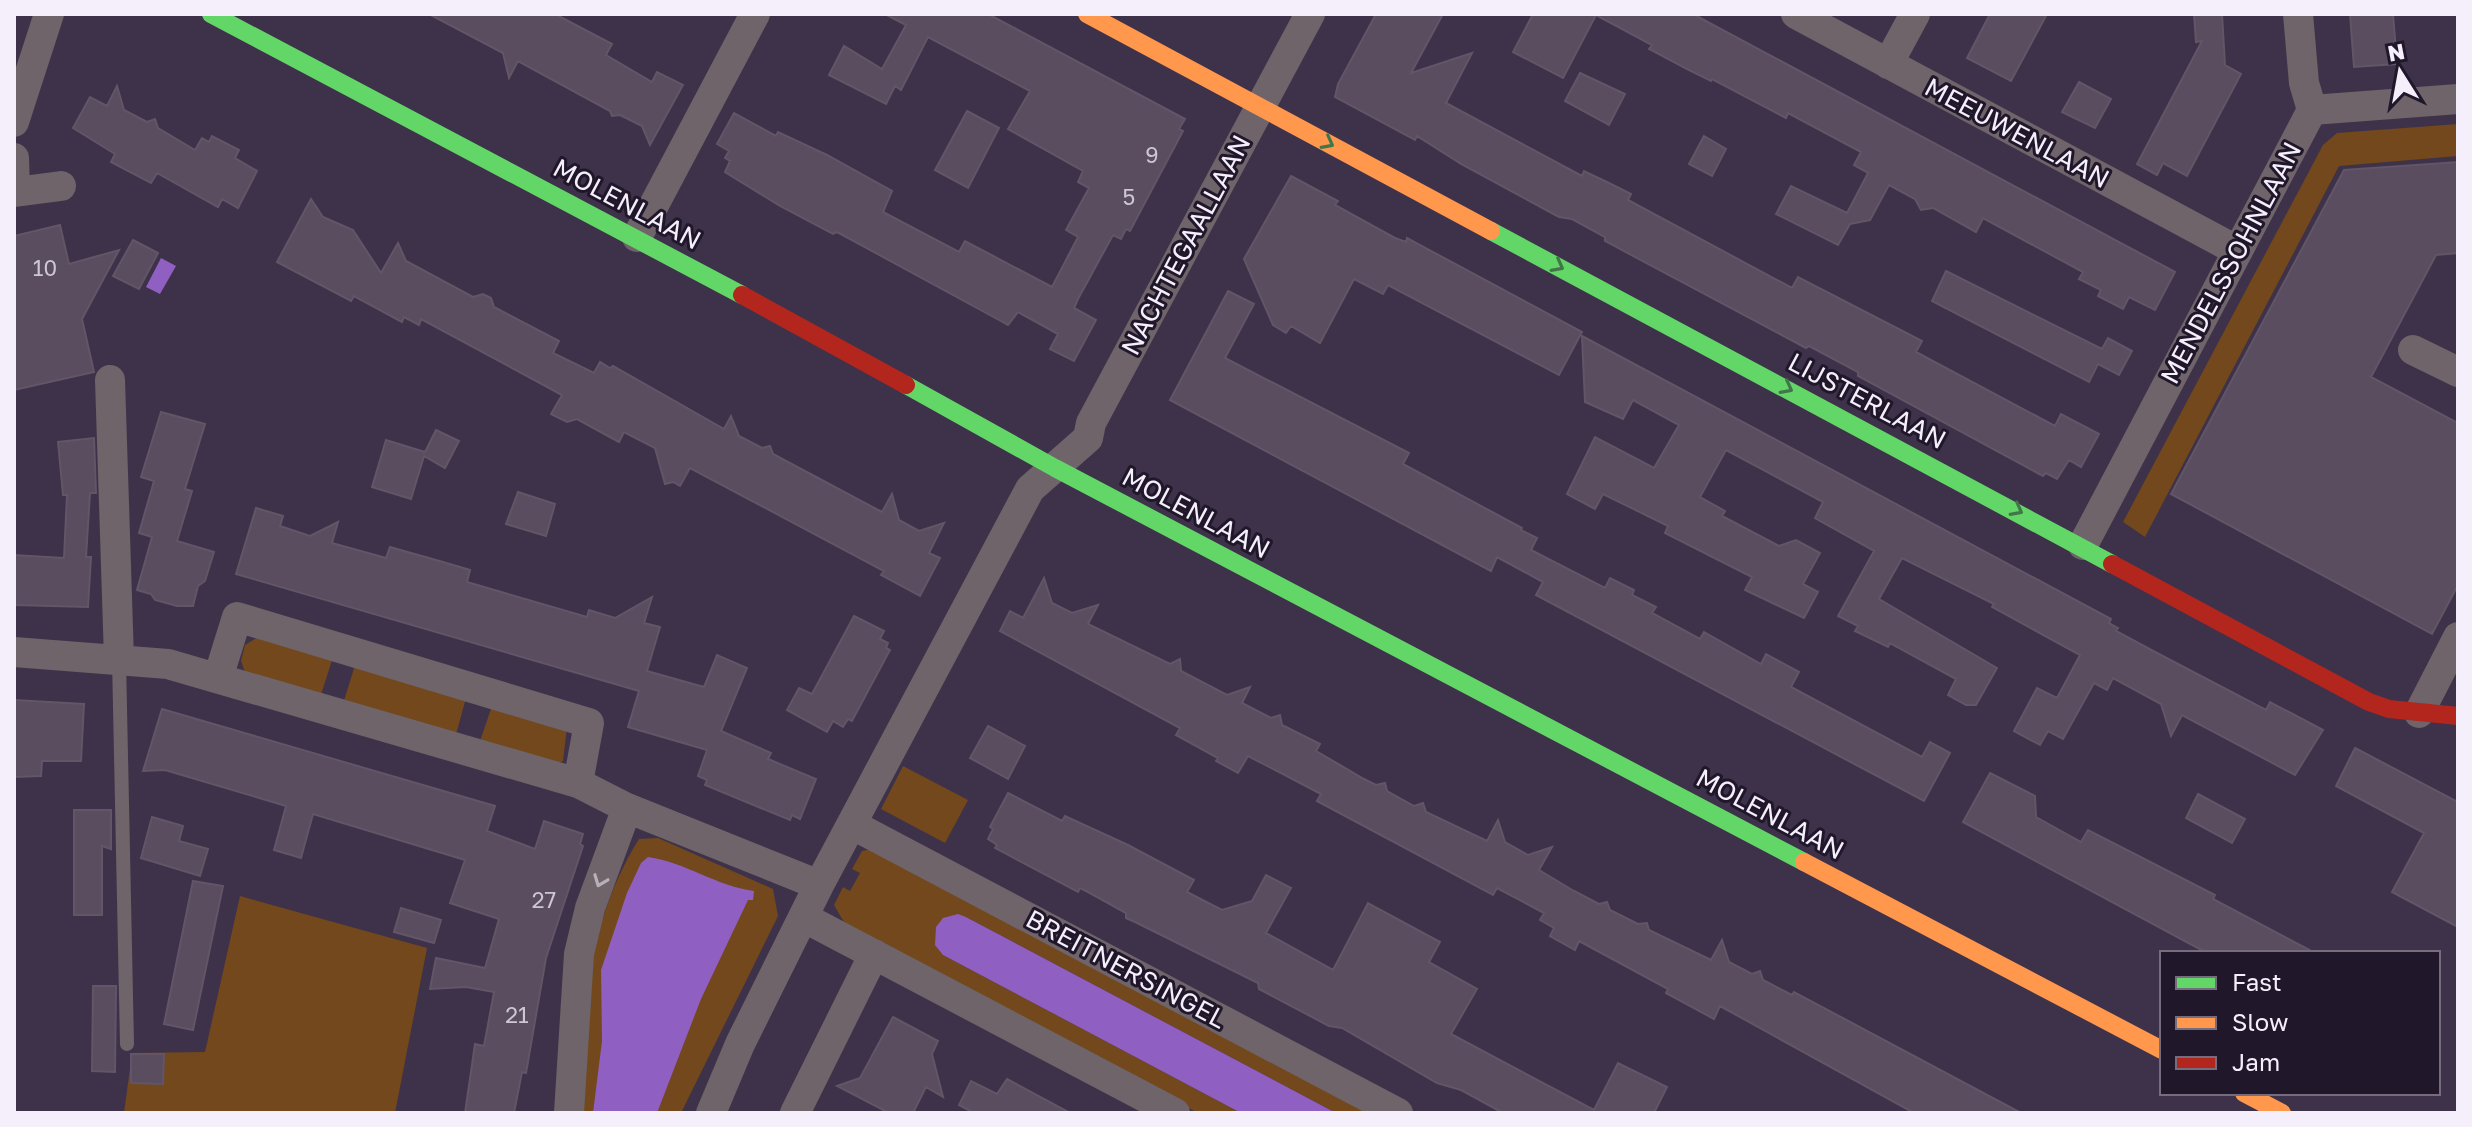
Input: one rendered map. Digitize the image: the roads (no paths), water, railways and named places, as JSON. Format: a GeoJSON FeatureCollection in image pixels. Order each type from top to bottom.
{"type":"FeatureCollection","features":[{"type":"Feature","properties":{"kind":"main road","name":"MOLENLAAN"},"geometry":{"type":"LineString","coordinates":[[211,14],[637,237],[1055,468],[2160,1049]]}},
{"type":"Feature","properties":{"kind":"main road","name":"LIJSTERLAAN"},"geometry":{"type":"LineString","coordinates":[[1087,14],[2083,545],[2369,702],[2419,713],[2458,716]]}},
{"type":"Feature","properties":{"kind":"main road"},"geometry":{"type":"LineString","coordinates":[[2248,1095],[2282,1113]]}},
{"type":"Feature","properties":{"kind":"street"},"geometry":{"type":"LineString","coordinates":[[14,122],[49,14]]}},
{"type":"Feature","properties":{"kind":"street"},"geometry":{"type":"LineString","coordinates":[[637,237],[755,14]]}},
{"type":"Feature","properties":{"kind":"street","name":"NACHTEGAALLAAN"},"geometry":{"type":"LineString","coordinates":[[711,1113],[740,1044],[819,885],[1030,489],[1088,438],[1091,423],[1310,14]]}},
{"type":"Feature","properties":{"kind":"street","name":"MEEUWENLAAN"},"geometry":{"type":"LineString","coordinates":[[1796,14],[2238,251]]}},
{"type":"Feature","properties":{"kind":"street"},"geometry":{"type":"LineString","coordinates":[[1888,64],[1915,14]]}},
{"type":"Feature","properties":{"kind":"street"},"geometry":{"type":"LineString","coordinates":[[2298,14],[2304,83],[2312,110]]}},
{"type":"Feature","properties":{"kind":"street","name":"MENDELSSOHNLAAN"},"geometry":{"type":"LineString","coordinates":[[2083,545],[2312,110],[2458,99]]}},
{"type":"Feature","properties":{"kind":"street"},"geometry":{"type":"LineString","coordinates":[[14,158],[15,192],[61,186]]}},
{"type":"Feature","properties":{"kind":"street"},"geometry":{"type":"LineString","coordinates":[[2413,350],[2458,372]]}},
{"type":"Feature","properties":{"kind":"street"},"geometry":{"type":"LineString","coordinates":[[110,380],[119,659]]}},
{"type":"Feature","properties":{"kind":"street"},"geometry":{"type":"LineString","coordinates":[[218,678],[237,617],[589,723],[578,783]]}},
{"type":"Feature","properties":{"kind":"street"},"geometry":{"type":"LineString","coordinates":[[2419,713],[2458,637]]}},
{"type":"Feature","properties":{"kind":"street"},"geometry":{"type":"LineString","coordinates":[[14,652],[168,664],[218,678],[578,783],[627,808],[819,885]]}},
{"type":"Feature","properties":{"kind":"street"},"geometry":{"type":"LineString","coordinates":[[569,1113],[579,954],[590,908],[627,808]]}},
{"type":"Feature","properties":{"kind":"street","name":"BREITNERSINGEL"},"geometry":{"type":"LineString","coordinates":[[853,825],[1398,1113]]}},
{"type":"Feature","properties":{"kind":"street"},"geometry":{"type":"LineString","coordinates":[[803,917],[1175,1113]]}},
{"type":"Feature","properties":{"kind":"street"},"geometry":{"type":"LineString","coordinates":[[795,1113],[874,954]]}},
{"type":"Feature","properties":{"kind":"lane"},"geometry":{"type":"LineString","coordinates":[[119,659],[127,1044]]}}]}
